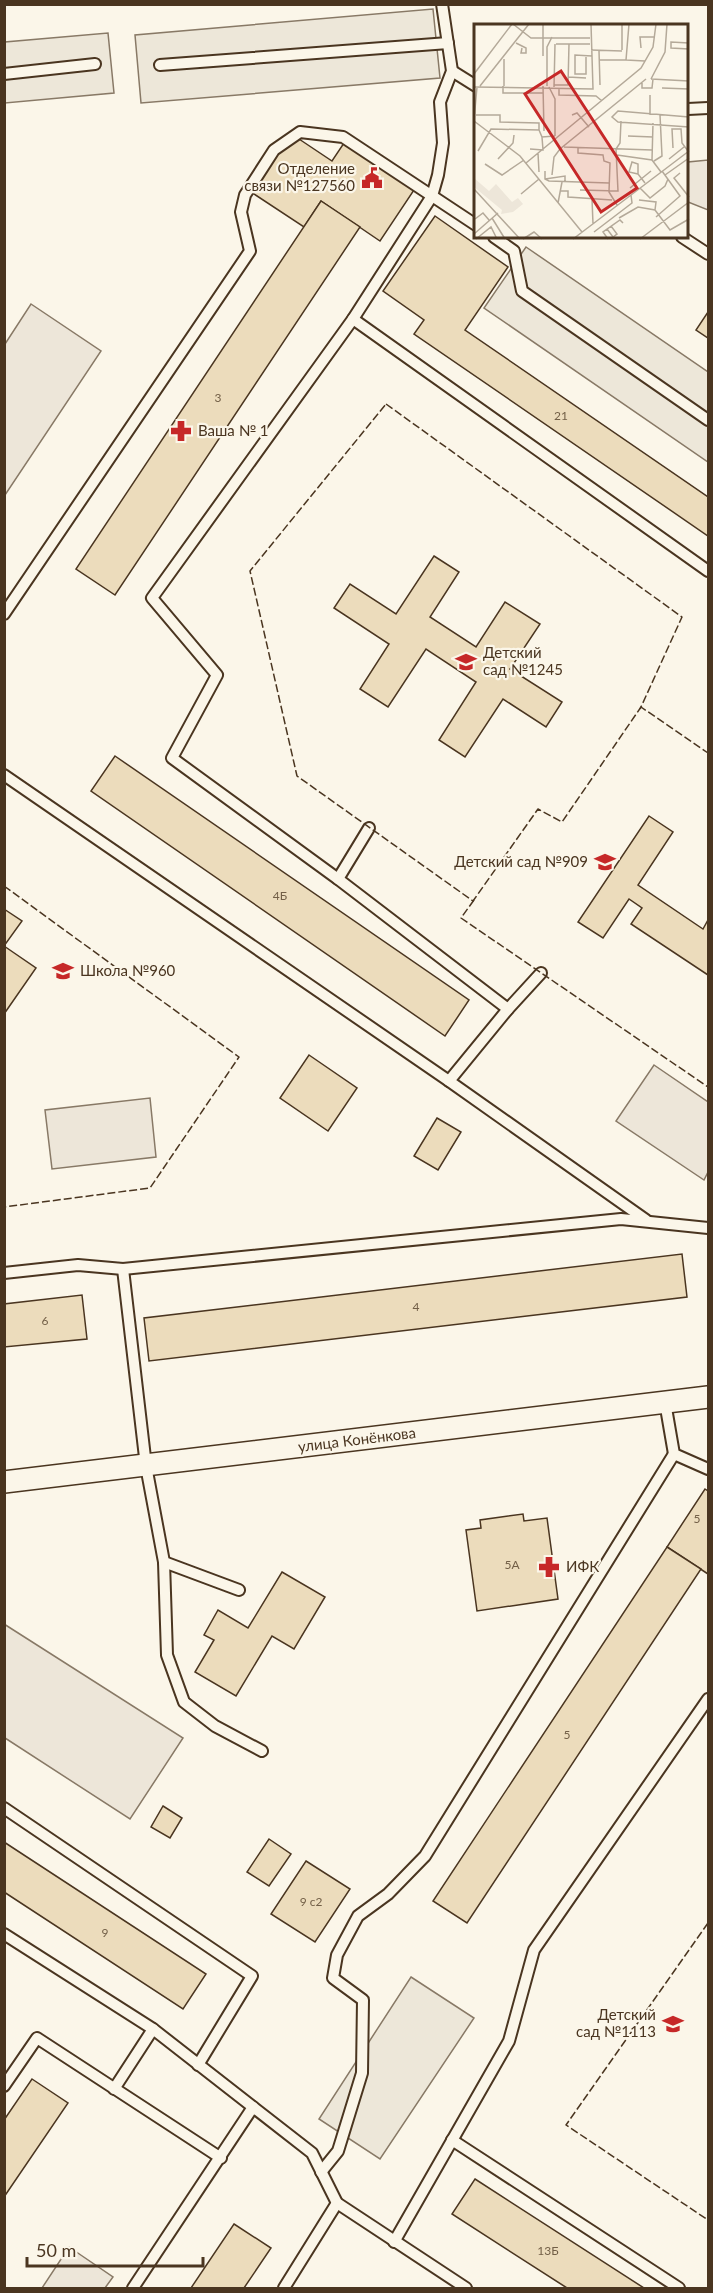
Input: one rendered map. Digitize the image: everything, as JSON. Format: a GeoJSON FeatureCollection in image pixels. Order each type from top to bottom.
{"type":"FeatureCollection","features":[{"type":"Feature","properties":{"kind":"street","name":"улица Конёнкова"},"geometry":{"type":"LineString","coordinates":[[4,1482],[708,1397]]}},
{"type":"Feature","properties":{"kind":"lane"},"geometry":{"type":"LineString","coordinates":[[442,4],[452,71],[440,102],[443,143],[432,196],[353,320],[152,598],[216,675],[172,758],[338,879],[508,1009]]}},
{"type":"Feature","properties":{"kind":"lane"},"geometry":{"type":"LineString","coordinates":[[160,65],[448,43]]}},
{"type":"Feature","properties":{"kind":"lane"},"geometry":{"type":"LineString","coordinates":[[4,74],[95,64]]}},
{"type":"Feature","properties":{"kind":"lane"},"geometry":{"type":"LineString","coordinates":[[452,71],[474,85]]}},
{"type":"Feature","properties":{"kind":"lane"},"geometry":{"type":"LineString","coordinates":[[689,109],[708,108]]}},
{"type":"Feature","properties":{"kind":"lane"},"geometry":{"type":"LineString","coordinates":[[4,615],[250,251],[241,212],[245,195],[274,150],[300,132],[343,138],[474,224]]}},
{"type":"Feature","properties":{"kind":"lane"},"geometry":{"type":"LineString","coordinates":[[495,238],[514,251],[522,291],[708,420]]}},
{"type":"Feature","properties":{"kind":"lane"},"geometry":{"type":"LineString","coordinates":[[684,238],[708,254]]}},
{"type":"Feature","properties":{"kind":"lane"},"geometry":{"type":"LineString","coordinates":[[353,320],[708,571]]}},
{"type":"Feature","properties":{"kind":"lane"},"geometry":{"type":"LineString","coordinates":[[4,775],[449,1081],[646,1220]]}},
{"type":"Feature","properties":{"kind":"lane"},"geometry":{"type":"LineString","coordinates":[[338,879],[369,828]]}},
{"type":"Feature","properties":{"kind":"lane"},"geometry":{"type":"LineString","coordinates":[[449,1081],[541,973]]}},
{"type":"Feature","properties":{"kind":"lane"},"geometry":{"type":"LineString","coordinates":[[4,1273],[78,1265],[123,1269],[621,1219],[708,1228]]}},
{"type":"Feature","properties":{"kind":"lane"},"geometry":{"type":"LineString","coordinates":[[123,1269],[146,1466],[164,1562],[167,1655],[183,1702],[215,1726],[262,1751]]}},
{"type":"Feature","properties":{"kind":"lane"},"geometry":{"type":"LineString","coordinates":[[321,2172],[338,2151],[362,2073],[363,2000],[333,1978],[337,1955],[358,1916],[388,1894],[425,1856],[674,1454],[665,1402]]}},
{"type":"Feature","properties":{"kind":"lane"},"geometry":{"type":"LineString","coordinates":[[674,1454],[708,1469]]}},
{"type":"Feature","properties":{"kind":"lane"},"geometry":{"type":"LineString","coordinates":[[164,1562],[239,1590]]}},
{"type":"Feature","properties":{"kind":"lane"},"geometry":{"type":"LineString","coordinates":[[394,2242],[509,2041],[534,1950],[708,1699]]}},
{"type":"Feature","properties":{"kind":"lane"},"geometry":{"type":"LineString","coordinates":[[4,1808],[252,1976],[198,2065]]}},
{"type":"Feature","properties":{"kind":"lane"},"geometry":{"type":"LineString","coordinates":[[4,1934],[153,2029],[312,2153],[337,2203],[466,2289]]}},
{"type":"Feature","properties":{"kind":"lane"},"geometry":{"type":"LineString","coordinates":[[114,2089],[153,2029]]}},
{"type":"Feature","properties":{"kind":"lane"},"geometry":{"type":"LineString","coordinates":[[4,2086],[37,2038],[221,2158]]}},
{"type":"Feature","properties":{"kind":"lane"},"geometry":{"type":"LineString","coordinates":[[133,2289],[253,2108]]}},
{"type":"Feature","properties":{"kind":"lane"},"geometry":{"type":"LineString","coordinates":[[452,2140],[679,2289]]}},
{"type":"Feature","properties":{"kind":"lane"},"geometry":{"type":"LineString","coordinates":[[284,2289],[337,2203]]}},
{"type":"Feature","properties":{"kind":"shaded area"},"geometry":{"type":"Polygon","coordinates":[[[433,9],[440,78],[141,103],[135,35],[433,9]]]}},
{"type":"Feature","properties":{"kind":"shaded area"},"geometry":{"type":"Polygon","coordinates":[[[108,33],[114,93],[5,103],[5,42],[108,33]]]}},
{"type":"Feature","properties":{"kind":"shaded area"},"geometry":{"type":"Polygon","coordinates":[[[708,160],[708,210],[689,202],[689,162],[708,160]]]}},
{"type":"Feature","properties":{"kind":"shaded area"},"geometry":{"type":"Polygon","coordinates":[[[526,247],[708,372],[708,462],[484,308],[526,247]]]}},
{"type":"Feature","properties":{"kind":"shaded area"},"geometry":{"type":"Polygon","coordinates":[[[31,304],[101,351],[5,495],[5,344],[31,304]]]}},
{"type":"Feature","properties":{"kind":"shaded area"},"geometry":{"type":"Polygon","coordinates":[[[654,1065],[708,1102],[708,1172],[704,1180],[616,1121],[654,1065]]]}},
{"type":"Feature","properties":{"kind":"shaded area"},"geometry":{"type":"Polygon","coordinates":[[[150,1098],[156,1157],[52,1169],[45,1110],[150,1098]]]}},
{"type":"Feature","properties":{"kind":"shaded area"},"geometry":{"type":"Polygon","coordinates":[[[4,1624],[183,1738],[130,1819],[5,1738],[4,1624]]]}},
{"type":"Feature","properties":{"kind":"shaded area"},"geometry":{"type":"Polygon","coordinates":[[[411,1977],[474,2018],[380,2159],[319,2119],[411,1977]]]}},
{"type":"Feature","properties":{"kind":"shaded area"},"geometry":{"type":"Polygon","coordinates":[[[69,2247],[113,2277],[105,2288],[42,2288],[69,2247]]]}},
{"type":"Feature","properties":{"kind":"building"},"geometry":{"type":"Polygon","coordinates":[[[290,133],[332,161],[346,140],[416,187],[380,241],[321,201],[304,227],[251,192],[290,133]]]}},
{"type":"Feature","properties":{"kind":"building"},"geometry":{"type":"Polygon","coordinates":[[[321,201],[360,227],[115,595],[76,569],[321,201]]]}},
{"type":"Feature","properties":{"kind":"building"},"geometry":{"type":"Polygon","coordinates":[[[435,216],[508,267],[465,330],[708,497],[708,536],[414,334],[424,320],[383,291],[435,216]]]}},
{"type":"Feature","properties":{"kind":"building"},"geometry":{"type":"Polygon","coordinates":[[[708,312],[708,338],[696,330],[708,312]]]}},
{"type":"Feature","properties":{"kind":"building"},"geometry":{"type":"Polygon","coordinates":[[[434,556],[459,572],[430,617],[476,647],[505,602],[540,624],[510,669],[562,702],[546,727],[503,699],[465,757],[439,740],[476,682],[426,649],[388,707],[360,689],[389,644],[334,608],[350,584],[396,614],[434,556]]]}},
{"type":"Feature","properties":{"kind":"building"},"geometry":{"type":"Polygon","coordinates":[[[115,756],[469,1000],[445,1036],[91,791],[115,756]]]}},
{"type":"Feature","properties":{"kind":"building"},"geometry":{"type":"Polygon","coordinates":[[[649,816],[673,832],[638,885],[703,929],[708,920],[708,975],[631,924],[642,908],[629,899],[603,938],[578,922],[649,816]]]}},
{"type":"Feature","properties":{"kind":"building"},"geometry":{"type":"Polygon","coordinates":[[[4,909],[22,921],[4,946],[4,909]]]}},
{"type":"Feature","properties":{"kind":"building"},"geometry":{"type":"Polygon","coordinates":[[[4,946],[36,968],[4,1014],[4,946]]]}},
{"type":"Feature","properties":{"kind":"building"},"geometry":{"type":"Polygon","coordinates":[[[309,1055],[357,1088],[328,1131],[280,1098],[309,1055]]]}},
{"type":"Feature","properties":{"kind":"building"},"geometry":{"type":"Polygon","coordinates":[[[437,1118],[461,1132],[438,1170],[414,1156],[437,1118]]]}},
{"type":"Feature","properties":{"kind":"building"},"geometry":{"type":"Polygon","coordinates":[[[682,1254],[687,1297],[149,1361],[144,1318],[682,1254]]]}},
{"type":"Feature","properties":{"kind":"building"},"geometry":{"type":"Polygon","coordinates":[[[82,1295],[87,1339],[4,1347],[4,1304],[82,1295]]]}},
{"type":"Feature","properties":{"kind":"building"},"geometry":{"type":"Polygon","coordinates":[[[705,1489],[708,1491],[708,1574],[667,1547],[705,1489]]]}},
{"type":"Feature","properties":{"kind":"building"},"geometry":{"type":"Polygon","coordinates":[[[523,1514],[524,1521],[547,1518],[558,1599],[477,1611],[466,1530],[481,1528],[480,1520],[523,1514]]]}},
{"type":"Feature","properties":{"kind":"building"},"geometry":{"type":"Polygon","coordinates":[[[667,1547],[701,1569],[467,1923],[433,1901],[667,1547]]]}},
{"type":"Feature","properties":{"kind":"building"},"geometry":{"type":"Polygon","coordinates":[[[282,1572],[325,1597],[294,1649],[272,1636],[236,1696],[195,1672],[214,1640],[204,1635],[218,1610],[248,1628],[282,1572]]]}},
{"type":"Feature","properties":{"kind":"building"},"geometry":{"type":"Polygon","coordinates":[[[163,1806],[182,1818],[170,1838],[151,1827],[163,1806]]]}},
{"type":"Feature","properties":{"kind":"building"},"geometry":{"type":"Polygon","coordinates":[[[269,1839],[291,1854],[269,1886],[247,1872],[269,1839]]]}},
{"type":"Feature","properties":{"kind":"building"},"geometry":{"type":"Polygon","coordinates":[[[4,1842],[206,1974],[183,2009],[4,1892],[4,1842]]]}},
{"type":"Feature","properties":{"kind":"building"},"geometry":{"type":"Polygon","coordinates":[[[306,1861],[350,1889],[315,1942],[271,1914],[306,1861]]]}},
{"type":"Feature","properties":{"kind":"building"},"geometry":{"type":"Polygon","coordinates":[[[32,2079],[68,2103],[4,2197],[4,2120],[32,2079]]]}},
{"type":"Feature","properties":{"kind":"building"},"geometry":{"type":"Polygon","coordinates":[[[475,2179],[644,2288],[567,2288],[452,2214],[475,2179]]]}},
{"type":"Feature","properties":{"kind":"building"},"geometry":{"type":"Polygon","coordinates":[[[234,2224],[271,2248],[244,2288],[191,2288],[234,2224]]]}},
{"type":"Feature","properties":{"kind":"fence"},"geometry":{"type":"LineString","coordinates":[[386,404],[682,617],[641,707],[562,822],[538,809],[473,901],[297,776],[250,571],[386,404]]}},
{"type":"Feature","properties":{"kind":"fence"},"geometry":{"type":"LineString","coordinates":[[640,709],[641,707],[708,753]]}},
{"type":"Feature","properties":{"kind":"fence"},"geometry":{"type":"LineString","coordinates":[[4,886],[239,1057],[150,1188],[4,1207]]}},
{"type":"Feature","properties":{"kind":"fence"},"geometry":{"type":"LineString","coordinates":[[474,900],[461,918],[708,1087]]}},
{"type":"Feature","properties":{"kind":"fence"},"geometry":{"type":"LineString","coordinates":[[708,1923],[566,2125],[708,2220]]}},
{"type":"Feature","properties":{"kind":"place","name":"Отделение связи №127560"},"geometry":{"type":"Point","coordinates":[372,178]}},
{"type":"Feature","properties":{"kind":"place","name":"Ваша № 1"},"geometry":{"type":"Point","coordinates":[181,431]}},
{"type":"Feature","properties":{"kind":"place","name":"Детский сад №1245"},"geometry":{"type":"Point","coordinates":[466,662]}},
{"type":"Feature","properties":{"kind":"place","name":"Детский сад №909"},"geometry":{"type":"Point","coordinates":[605,862]}},
{"type":"Feature","properties":{"kind":"place","name":"Школа №960"},"geometry":{"type":"Point","coordinates":[63,971]}},
{"type":"Feature","properties":{"kind":"place","name":"ИФК"},"geometry":{"type":"Point","coordinates":[549,1567]}},
{"type":"Feature","properties":{"kind":"place","name":"Детский сад №1113"},"geometry":{"type":"Point","coordinates":[673,2024]}}]}
